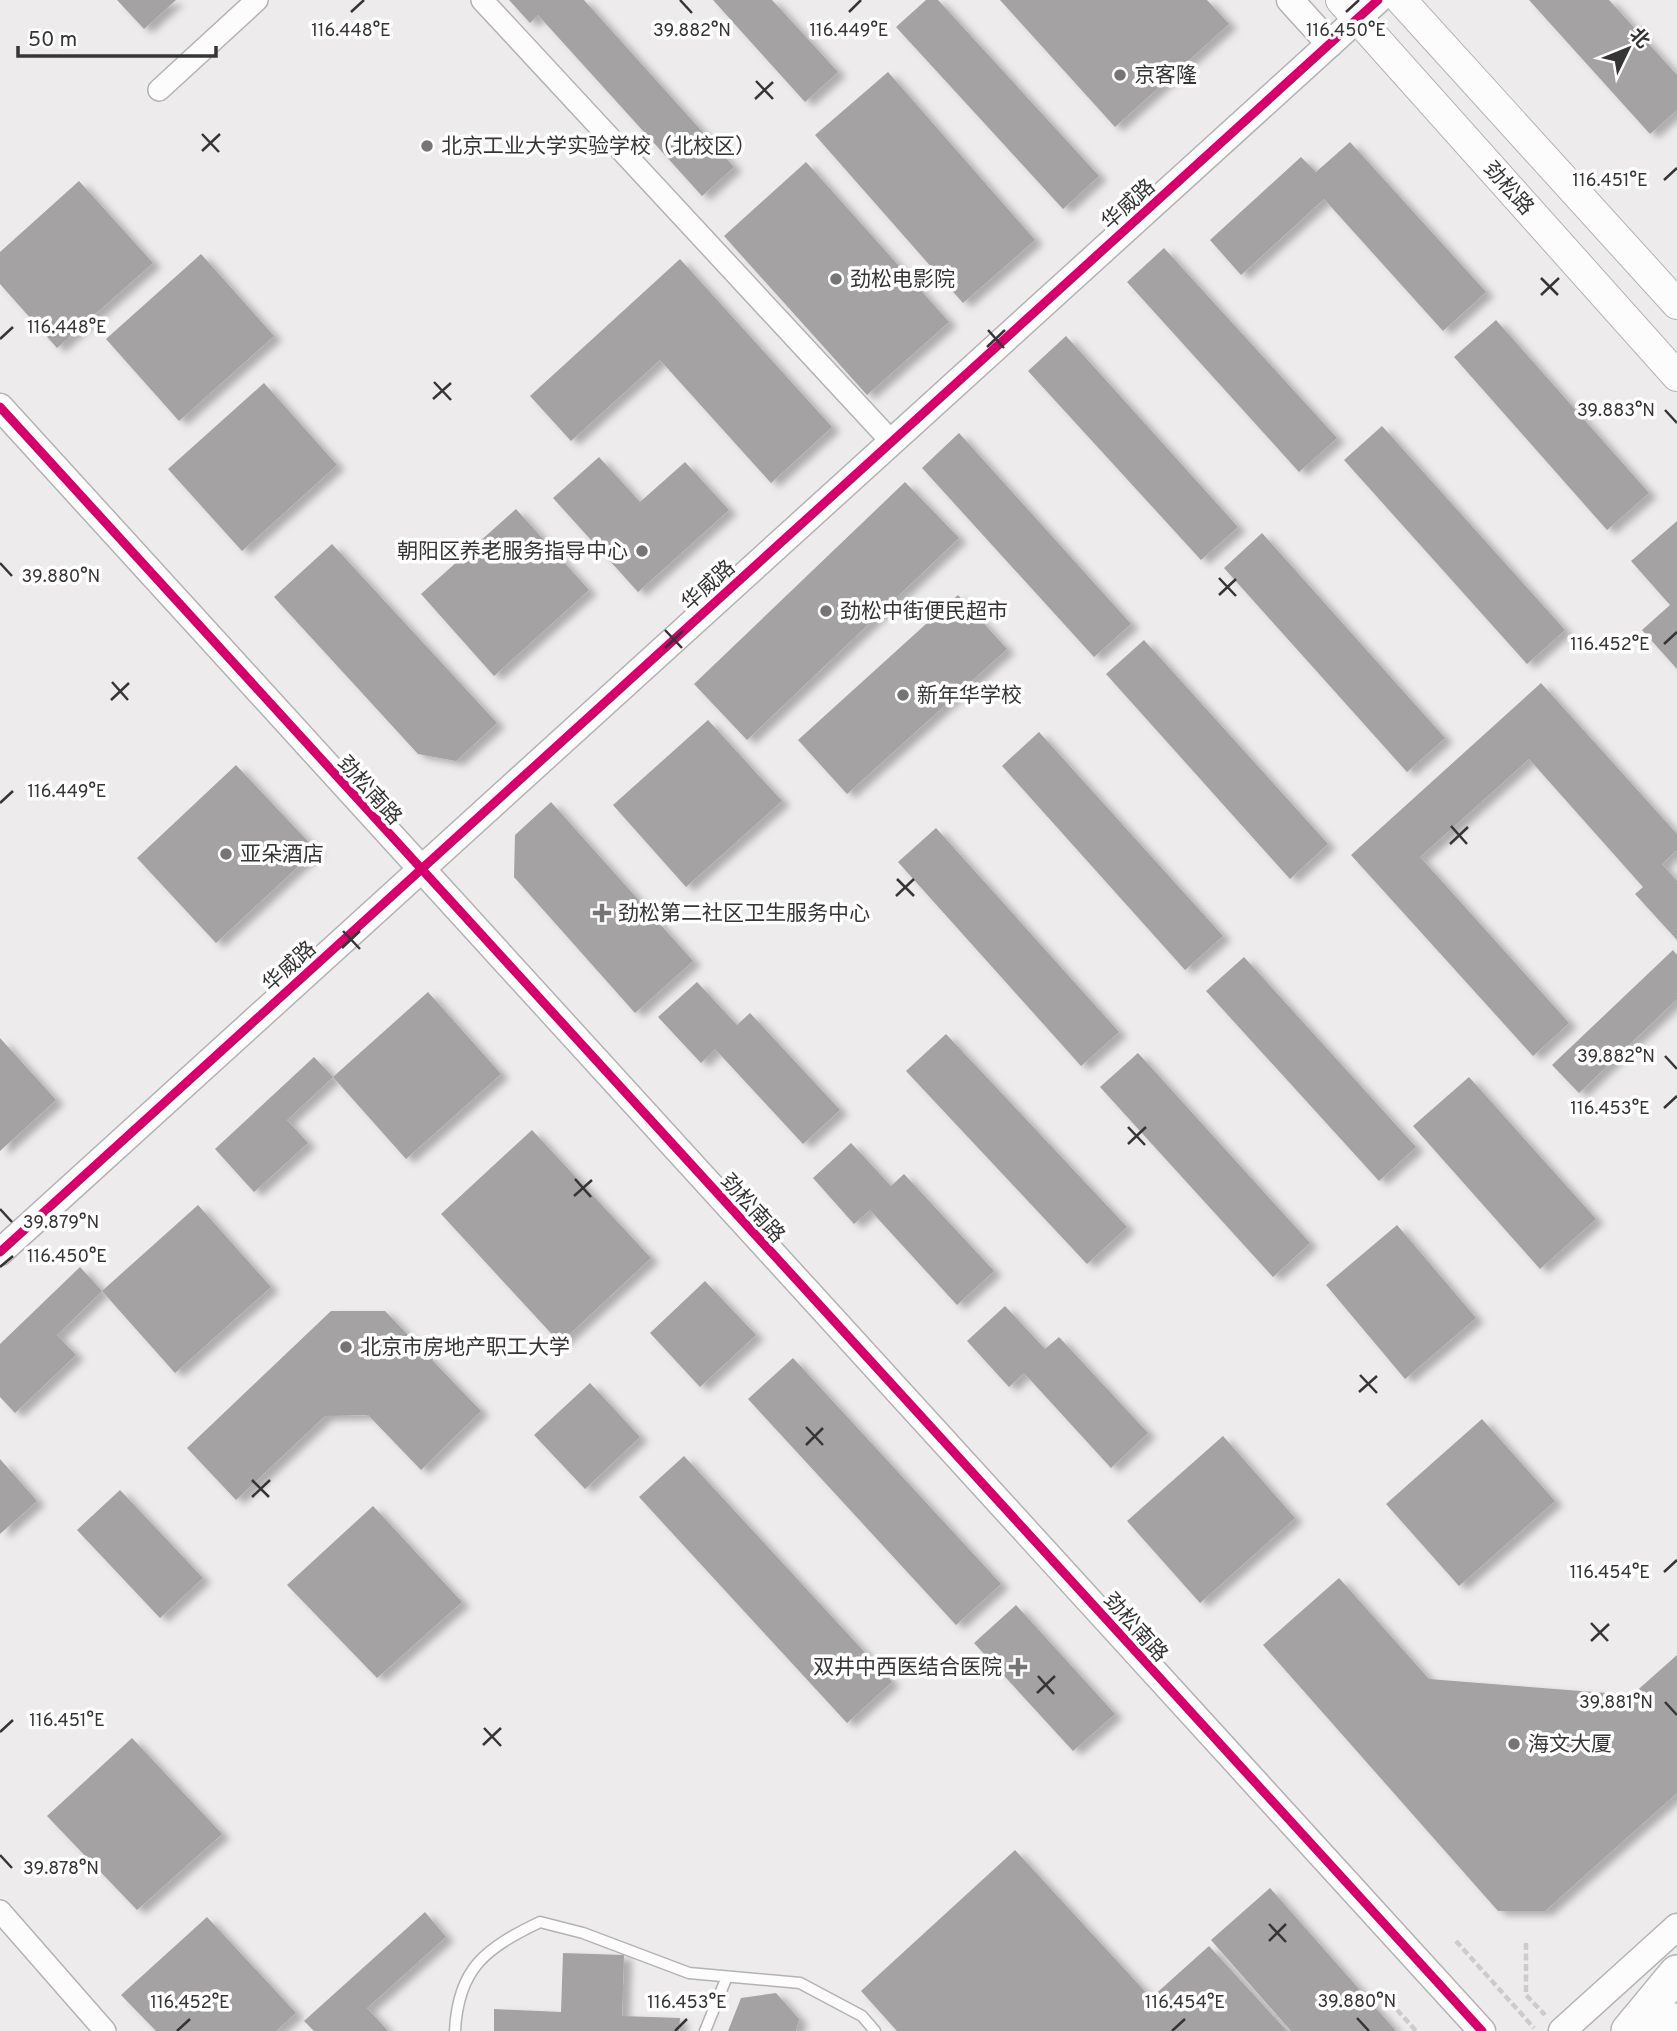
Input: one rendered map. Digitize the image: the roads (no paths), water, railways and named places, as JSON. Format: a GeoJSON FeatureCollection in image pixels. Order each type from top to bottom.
{"type":"FeatureCollection","features":[{"type":"Feature","properties":{"kind":"highway"},"geometry":{"type":"LineString","coordinates":[[1629,2031],[1677,1973]]}},
{"type":"Feature","properties":{"kind":"highway"},"geometry":{"type":"LineString","coordinates":[[1666,2031],[1677,2021]]}},
{"type":"Feature","properties":{"kind":"main road"},"geometry":{"type":"LineString","coordinates":[[1401,0],[1677,304]]}},
{"type":"Feature","properties":{"kind":"main road","name":"劲松路"},"geometry":{"type":"LineString","coordinates":[[1359,6],[1677,376]]}},
{"type":"Feature","properties":{"kind":"street"},"geometry":{"type":"LineString","coordinates":[[159,90],[257,0]]}},
{"type":"Feature","properties":{"kind":"street"},"geometry":{"type":"LineString","coordinates":[[482,0],[892,442]]}},
{"type":"Feature","properties":{"kind":"street"},"geometry":{"type":"LineString","coordinates":[[1290,0],[1329,44]]}},
{"type":"Feature","properties":{"kind":"street","name":"华威路"},"geometry":{"type":"LineString","coordinates":[[0,1252],[1329,44],[1359,6]]}},
{"type":"Feature","properties":{"kind":"street","name":"劲松南路"},"geometry":{"type":"LineString","coordinates":[[0,407],[420,871],[1482,2031]]}},
{"type":"Feature","properties":{"kind":"street"},"geometry":{"type":"LineString","coordinates":[[0,1911],[105,2031]]}},
{"type":"Feature","properties":{"kind":"street"},"geometry":{"type":"LineString","coordinates":[[1559,2019],[1677,1927]]}},
{"type":"Feature","properties":{"kind":"lane"},"geometry":{"type":"LineString","coordinates":[[454,2031],[456,2001],[472,1967],[504,1939],[540,1922],[583,1933],[689,1973],[726,1979],[800,1983],[862,2016],[875,2031]]}},
{"type":"Feature","properties":{"kind":"lane"},"geometry":{"type":"LineString","coordinates":[[705,2031],[726,1979]]}},
{"type":"Feature","properties":{"kind":"place","name":"京客隆"},"geometry":{"type":"Point","coordinates":[1120,75]}},
{"type":"Feature","properties":{"kind":"place","name":"北京工业大学实验学校（北校区）"},"geometry":{"type":"Point","coordinates":[427,146]}},
{"type":"Feature","properties":{"kind":"place","name":"劲松电影院"},"geometry":{"type":"Point","coordinates":[836,279]}},
{"type":"Feature","properties":{"kind":"place","name":"朝阳区养老服务指导中心"},"geometry":{"type":"Point","coordinates":[642,551]}},
{"type":"Feature","properties":{"kind":"place","name":"劲松中街便民超市"},"geometry":{"type":"Point","coordinates":[826,611]}},
{"type":"Feature","properties":{"kind":"place","name":"新年华学校"},"geometry":{"type":"Point","coordinates":[903,695]}},
{"type":"Feature","properties":{"kind":"place","name":"亚朵酒店"},"geometry":{"type":"Point","coordinates":[226,854]}},
{"type":"Feature","properties":{"kind":"place","name":"劲松第二社区卫生服务中心"},"geometry":{"type":"Point","coordinates":[602,913]}},
{"type":"Feature","properties":{"kind":"place","name":"北京市房地产职工大学"},"geometry":{"type":"Point","coordinates":[346,1347]}},
{"type":"Feature","properties":{"kind":"place","name":"双井中西医结合医院"},"geometry":{"type":"Point","coordinates":[1018,1667]}},
{"type":"Feature","properties":{"kind":"place","name":"海文大厦"},"geometry":{"type":"Point","coordinates":[1514,1744]}}]}
